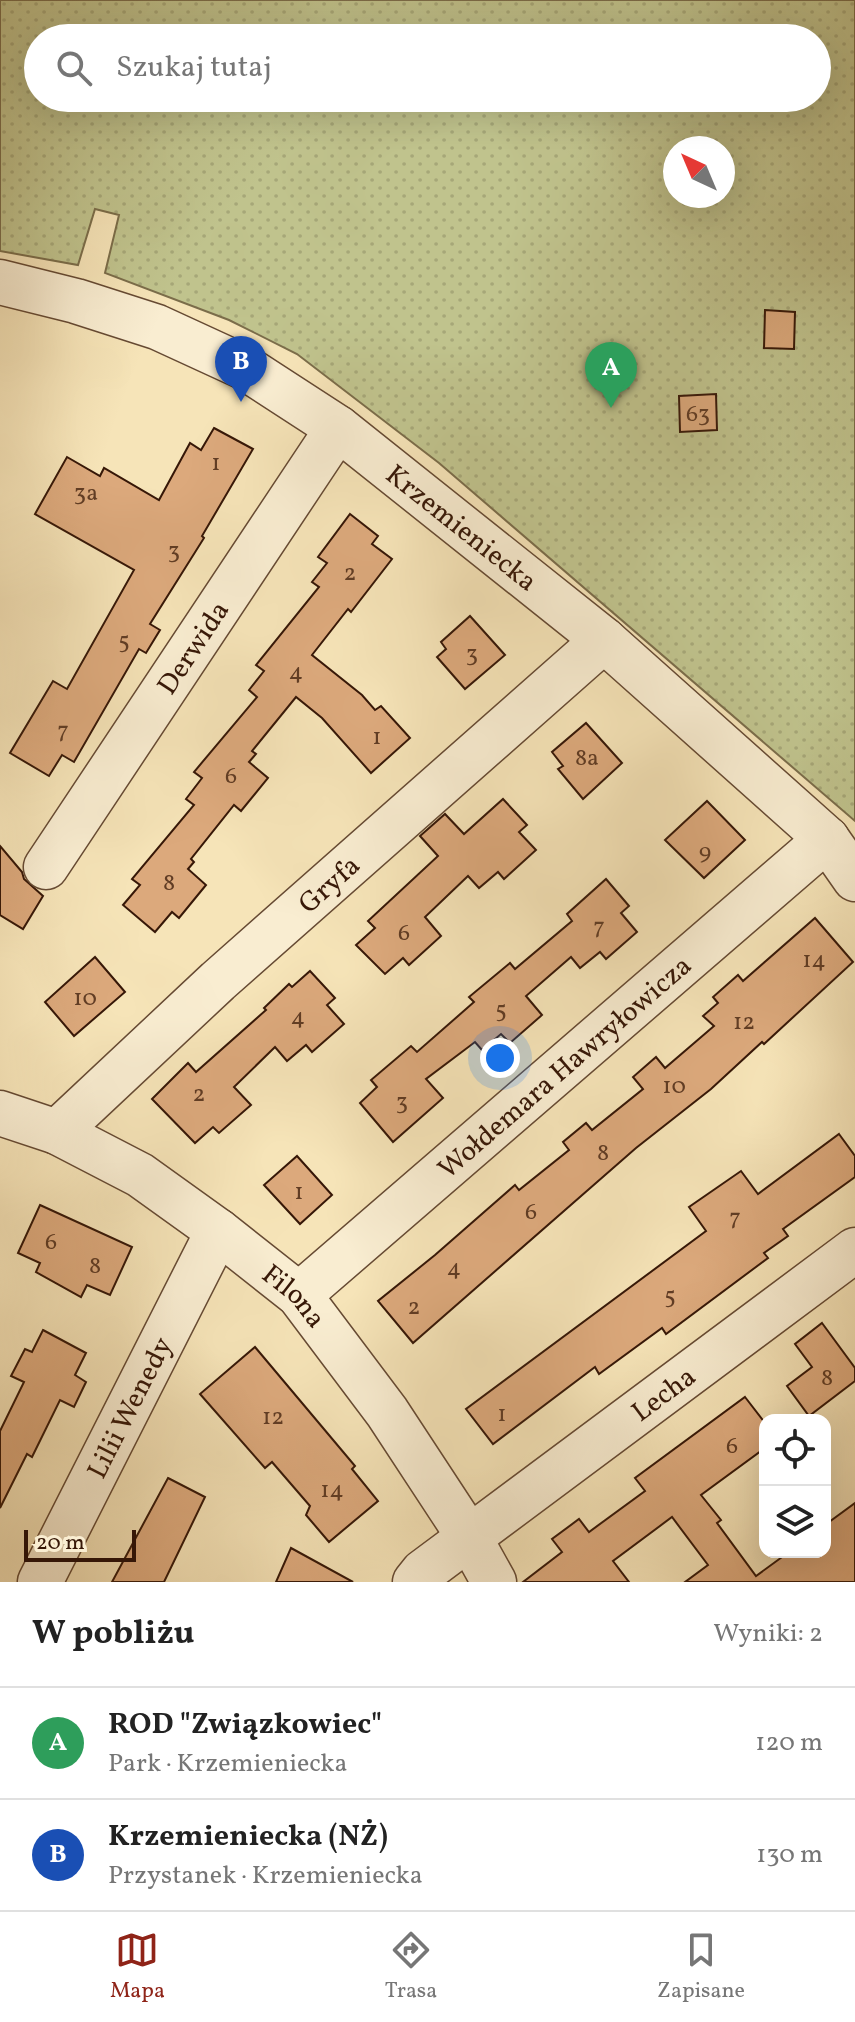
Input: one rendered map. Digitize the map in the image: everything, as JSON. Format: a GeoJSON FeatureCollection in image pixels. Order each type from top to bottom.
{"type":"FeatureCollection","features":[{"type":"Feature","properties":{"kind":"street","name":"Krzemieniecka"},"geometry":{"type":"LineString","coordinates":[[0,282],[76,301],[157,327],[244,367],[338,428],[604,640],[827,839],[855,879]]}},
{"type":"Feature","properties":{"kind":"street","name":"Derwida"},"geometry":{"type":"LineString","coordinates":[[46,867],[338,428]]}},
{"type":"Feature","properties":{"kind":"street","name":"Gryfa"},"geometry":{"type":"LineString","coordinates":[[57,1132],[218,981],[604,640]]}},
{"type":"Feature","properties":{"kind":"street","name":"Wołdemara Hawryłowicza"},"geometry":{"type":"LineString","coordinates":[[299,1295],[827,839]]}},
{"type":"Feature","properties":{"kind":"street","name":"Filona"},"geometry":{"type":"LineString","coordinates":[[0,1113],[57,1132],[140,1175],[299,1295],[387,1412],[469,1537],[494,1582]]}},
{"type":"Feature","properties":{"kind":"street","name":"Lilii Wenedy"},"geometry":{"type":"LineString","coordinates":[[40,1582],[218,1231]]}},
{"type":"Feature","properties":{"kind":"street","name":"Lecha"},"geometry":{"type":"LineString","coordinates":[[415,1582],[423,1572],[469,1537],[855,1250]]}},
{"type":"Feature","properties":{"kind":"green space"},"geometry":{"type":"Polygon","coordinates":[[[0,0],[855,0],[855,821],[439,463],[297,354],[229,320],[105,273],[119,215],[95,209],[78,265],[0,251],[0,0]]]}},
{"type":"Feature","properties":{"kind":"building"},"geometry":{"type":"Polygon","coordinates":[[[765,310],[795,312],[794,349],[764,348],[765,310]]]}},
{"type":"Feature","properties":{"kind":"building"},"geometry":{"type":"Polygon","coordinates":[[[716,394],[717,430],[680,432],[679,396],[716,394]]]}},
{"type":"Feature","properties":{"kind":"building"},"geometry":{"type":"Polygon","coordinates":[[[214,428],[253,449],[202,536],[204,538],[150,624],[160,630],[146,653],[139,649],[74,762],[62,755],[49,776],[10,753],[53,681],[67,689],[134,570],[35,514],[67,457],[100,476],[104,468],[159,500],[190,443],[201,450],[214,428]]]}},
{"type":"Feature","properties":{"kind":"building"},"geometry":{"type":"Polygon","coordinates":[[[350,514],[378,536],[372,544],[392,559],[351,612],[348,609],[312,655],[362,695],[375,710],[381,706],[410,738],[371,773],[322,718],[296,697],[252,751],[256,754],[249,762],[268,778],[241,811],[234,805],[191,859],[194,862],[188,869],[206,885],[179,918],[172,912],[155,932],[123,905],[140,885],[132,879],[194,805],[186,799],[202,778],[194,772],[257,697],[249,690],[264,671],[256,665],[319,587],[312,582],[327,563],[318,557],[350,514]]]}},
{"type":"Feature","properties":{"kind":"building"},"geometry":{"type":"Polygon","coordinates":[[[470,616],[505,655],[465,689],[437,657],[446,649],[441,642],[470,616]]]}},
{"type":"Feature","properties":{"kind":"building"},"geometry":{"type":"Polygon","coordinates":[[[586,723],[622,763],[583,799],[558,769],[563,766],[552,752],[586,723]]]}},
{"type":"Feature","properties":{"kind":"building"},"geometry":{"type":"Polygon","coordinates":[[[503,799],[527,825],[519,832],[536,850],[504,879],[498,872],[479,888],[468,876],[425,917],[441,936],[409,965],[403,958],[385,974],[356,945],[375,928],[368,921],[438,856],[420,836],[445,814],[464,834],[503,799]]]}},
{"type":"Feature","properties":{"kind":"building"},"geometry":{"type":"Polygon","coordinates":[[[707,801],[745,840],[704,878],[665,840],[707,801]]]}},
{"type":"Feature","properties":{"kind":"building"},"geometry":{"type":"Polygon","coordinates":[[[0,846],[22,872],[24,879],[43,896],[23,929],[0,915],[0,846]]]}},
{"type":"Feature","properties":{"kind":"building"},"geometry":{"type":"Polygon","coordinates":[[[606,879],[629,906],[621,913],[637,932],[606,959],[600,952],[580,968],[571,957],[526,996],[542,1015],[510,1043],[501,1034],[482,1050],[475,1042],[426,1079],[443,1098],[393,1142],[360,1103],[377,1087],[371,1080],[411,1046],[417,1052],[474,1002],[469,997],[510,963],[515,969],[572,921],[567,914],[606,879]]]}},
{"type":"Feature","properties":{"kind":"building"},"geometry":{"type":"Polygon","coordinates":[[[815,918],[853,962],[764,1044],[762,1042],[711,1089],[636,1148],[413,1343],[378,1301],[515,1185],[519,1190],[569,1150],[563,1142],[586,1123],[592,1130],[643,1089],[633,1077],[656,1057],[665,1068],[714,1026],[703,1016],[718,1003],[713,997],[738,975],[743,981],[815,918]]]}},
{"type":"Feature","properties":{"kind":"building"},"geometry":{"type":"Polygon","coordinates":[[[95,957],[125,992],[74,1036],[45,1002],[95,957]]]}},
{"type":"Feature","properties":{"kind":"building"},"geometry":{"type":"Polygon","coordinates":[[[310,971],[335,998],[327,1005],[344,1024],[312,1052],[306,1045],[287,1061],[275,1047],[234,1087],[251,1105],[219,1133],[213,1127],[195,1143],[152,1099],[188,1063],[196,1072],[266,1010],[264,1008],[289,984],[292,987],[310,971]]]}},
{"type":"Feature","properties":{"kind":"building"},"geometry":{"type":"Polygon","coordinates":[[[839,1134],[855,1156],[855,1177],[783,1229],[788,1236],[764,1253],[768,1258],[666,1334],[662,1328],[599,1374],[595,1367],[493,1444],[466,1409],[706,1231],[689,1207],[741,1171],[758,1194],[839,1134]]]}},
{"type":"Feature","properties":{"kind":"building"},"geometry":{"type":"Polygon","coordinates":[[[297,1156],[332,1195],[300,1224],[264,1185],[297,1156]]]}},
{"type":"Feature","properties":{"kind":"building"},"geometry":{"type":"Polygon","coordinates":[[[40,1205],[132,1247],[110,1295],[87,1285],[81,1297],[36,1272],[40,1263],[18,1253],[40,1205]]]}},
{"type":"Feature","properties":{"kind":"building"},"geometry":{"type":"Polygon","coordinates":[[[822,1323],[855,1368],[855,1381],[812,1414],[808,1414],[787,1386],[812,1367],[795,1344],[822,1323]]]}},
{"type":"Feature","properties":{"kind":"building"},"geometry":{"type":"Polygon","coordinates":[[[43,1330],[86,1353],[75,1375],[86,1382],[74,1407],[60,1400],[32,1457],[27,1454],[0,1508],[0,1431],[24,1382],[11,1376],[25,1349],[32,1352],[43,1330]]]}},
{"type":"Feature","properties":{"kind":"building"},"geometry":{"type":"Polygon","coordinates":[[[255,1347],[355,1466],[352,1469],[378,1501],[329,1542],[306,1515],[310,1506],[272,1462],[265,1468],[200,1394],[255,1347]]]}},
{"type":"Feature","properties":{"kind":"building"},"geometry":{"type":"Polygon","coordinates":[[[745,1397],[759,1415],[759,1452],[701,1495],[721,1520],[717,1523],[756,1576],[781,1558],[831,1558],[831,1521],[855,1503],[855,1582],[685,1582],[708,1565],[672,1517],[613,1561],[629,1582],[523,1582],[562,1552],[552,1539],[579,1519],[589,1532],[645,1491],[635,1478],[745,1397]]]}},
{"type":"Feature","properties":{"kind":"building"},"geometry":{"type":"Polygon","coordinates":[[[168,1478],[205,1497],[164,1582],[112,1582],[168,1478]]]}},
{"type":"Feature","properties":{"kind":"building"},"geometry":{"type":"Polygon","coordinates":[[[291,1548],[353,1582],[276,1582],[291,1548]]]}},
{"type":"Feature","properties":{"kind":"place","name":"Krzemieniecka (NŻ)"},"geometry":{"type":"Point","coordinates":[241,402]}},
{"type":"Feature","properties":{"kind":"place","name":"ROD \"Związkowiec\""},"geometry":{"type":"Point","coordinates":[611,408]}}]}
